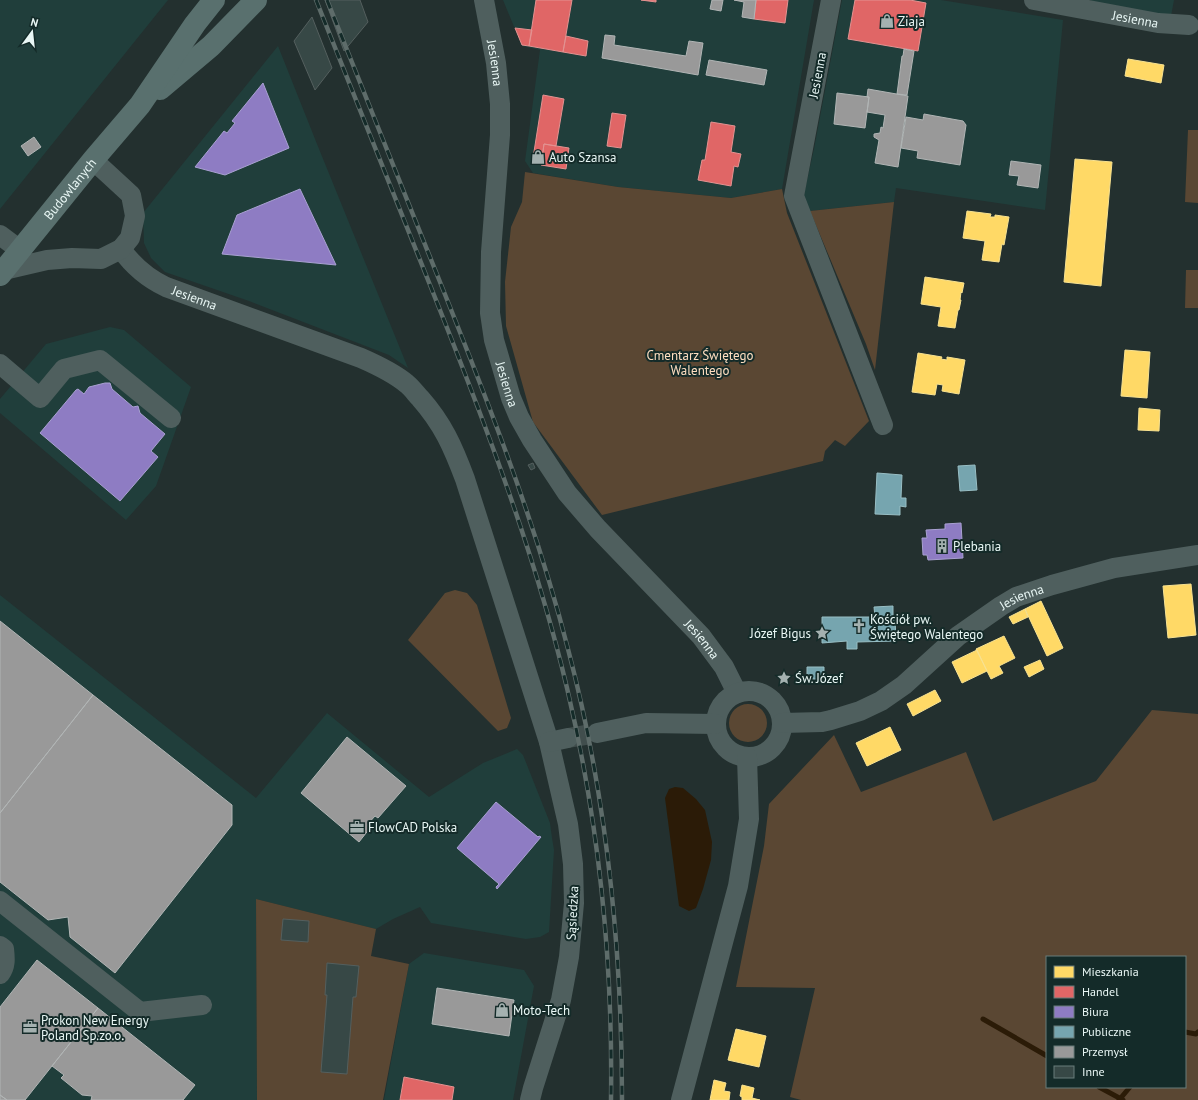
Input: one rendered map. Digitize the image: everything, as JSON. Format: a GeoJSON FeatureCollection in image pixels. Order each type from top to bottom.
{"type":"FeatureCollection","features":[{"type":"Feature","properties":{"kind":"main road","name":"Budowlanych"},"geometry":{"type":"LineString","coordinates":[[2,272],[140,105],[194,24],[214,0]]}},
{"type":"Feature","properties":{"kind":"main road","name":"Budowlanych"},"geometry":{"type":"LineString","coordinates":[[140,105],[211,46],[256,0]]}},
{"type":"Feature","properties":{"kind":"street","name":"Jesienna"},"geometry":{"type":"LineString","coordinates":[[484,0],[496,64],[500,104],[500,136],[491,252],[490,313],[494,340],[511,398],[519,417],[532,440],[568,493],[598,529],[701,636],[724,667],[737,693]]}},
{"type":"Feature","properties":{"kind":"street","name":"Jesienna"},"geometry":{"type":"LineString","coordinates":[[831,0],[794,196],[883,425]]}},
{"type":"Feature","properties":{"kind":"street","name":"Jesienna"},"geometry":{"type":"LineString","coordinates":[[1034,0],[1158,23],[1190,25]]}},
{"type":"Feature","properties":{"kind":"street"},"geometry":{"type":"LineString","coordinates":[[2,272],[47,260],[72,258],[101,259],[121,249],[130,238],[135,216],[131,195],[93,160]]}},
{"type":"Feature","properties":{"kind":"street"},"geometry":{"type":"LineString","coordinates":[[0,235],[20,250]]}},
{"type":"Feature","properties":{"kind":"street","name":"Jesienna"},"geometry":{"type":"LineString","coordinates":[[121,249],[142,272],[166,288],[376,364],[407,384],[423,402],[440,423],[465,479],[548,742]]}},
{"type":"Feature","properties":{"kind":"street"},"geometry":{"type":"LineString","coordinates":[[0,364],[40,398],[64,369],[100,360],[171,418]]}},
{"type":"Feature","properties":{"kind":"street","name":"Jesienna"},"geometry":{"type":"LineString","coordinates":[[782,722],[822,722],[860,711],[881,701],[904,685],[958,636],[1000,606],[1016,597],[1052,585],[1114,568],[1198,555]]}},
{"type":"Feature","properties":{"kind":"street"},"geometry":{"type":"LineString","coordinates":[[747,691],[758,692],[767,696],[775,703],[780,712],[782,722],[781,734],[776,743],[768,751],[758,756],[747,757],[737,755],[728,750],[719,738],[715,724],[718,711],[726,700],[737,693],[747,691]]}},
{"type":"Feature","properties":{"kind":"street"},"geometry":{"type":"LineString","coordinates":[[597,733],[646,723],[715,724]]}},
{"type":"Feature","properties":{"kind":"street"},"geometry":{"type":"LineString","coordinates":[[548,742],[568,738]]}},
{"type":"Feature","properties":{"kind":"street","name":"Sąsiedzka"},"geometry":{"type":"LineString","coordinates":[[530,1100],[561,1000],[569,957],[574,902],[573,864],[568,824],[548,742]]}},
{"type":"Feature","properties":{"kind":"street"},"geometry":{"type":"LineString","coordinates":[[681,1100],[738,886],[749,820],[747,757]]}},
{"type":"Feature","properties":{"kind":"street"},"geometry":{"type":"LineString","coordinates":[[0,901],[140,1012],[202,1005]]}},
{"type":"Feature","properties":{"kind":"street"},"geometry":{"type":"LineString","coordinates":[[0,946],[4,949],[5,958],[4,969],[0,974]]}},
{"type":"Feature","properties":{"kind":"shaded area"},"geometry":{"type":"Polygon","coordinates":[[[0,0],[168,0],[0,209],[0,0]]]}},
{"type":"Feature","properties":{"kind":"shaded area"},"geometry":{"type":"Polygon","coordinates":[[[503,0],[814,0],[782,189],[731,198],[618,187],[533,173],[525,161],[540,50],[522,46],[503,0]]]}},
{"type":"Feature","properties":{"kind":"shaded area","name":"Ziaja"},"geometry":{"type":"Polygon","coordinates":[[[842,0],[941,0],[1063,20],[1045,210],[896,188],[894,202],[810,211],[801,207],[814,149],[842,0]]]}},
{"type":"Feature","properties":{"kind":"shaded area"},"geometry":{"type":"Polygon","coordinates":[[[1091,0],[1174,0],[1171,16],[1090,3],[1091,0]]]}},
{"type":"Feature","properties":{"kind":"shaded area"},"geometry":{"type":"Polygon","coordinates":[[[278,46],[408,368],[389,355],[249,301],[165,272],[151,258],[144,243],[143,213],[278,46]]]}},
{"type":"Feature","properties":{"kind":"shaded area"},"geometry":{"type":"Polygon","coordinates":[[[110,327],[124,330],[191,387],[156,486],[126,520],[0,413],[0,399],[46,344],[110,327]]]}},
{"type":"Feature","properties":{"kind":"shaded area"},"geometry":{"type":"Polygon","coordinates":[[[0,595],[256,798],[327,713],[429,797],[483,763],[517,749],[523,755],[550,823],[554,850],[549,932],[540,937],[526,939],[431,923],[420,907],[393,919],[376,929],[256,899],[257,1100],[0,1100],[0,595]]]}},
{"type":"Feature","properties":{"kind":"shaded area"},"geometry":{"type":"Polygon","coordinates":[[[675,787],[683,788],[696,799],[705,810],[712,842],[711,860],[703,889],[696,908],[689,911],[679,906],[665,798],[669,789],[675,787]]]}},
{"type":"Feature","properties":{"kind":"shaded area"},"geometry":{"type":"Polygon","coordinates":[[[424,953],[524,970],[534,986],[513,1100],[384,1100],[409,964],[424,953]]]}},
{"type":"Feature","properties":{"kind":"green space"},"geometry":{"type":"Polygon","coordinates":[[[1188,130],[1198,130],[1198,203],[1185,202],[1188,130]]]}},
{"type":"Feature","properties":{"kind":"green space","name":"Cmentarz Świętego Walentego"},"geometry":{"type":"Polygon","coordinates":[[[525,172],[618,187],[731,198],[782,189],[787,213],[869,421],[845,446],[835,440],[825,451],[823,461],[602,515],[533,422],[506,326],[505,282],[511,227],[522,202],[525,172]]]}},
{"type":"Feature","properties":{"kind":"green space"},"geometry":{"type":"Polygon","coordinates":[[[894,202],[875,370],[866,344],[810,211],[894,202]]]}},
{"type":"Feature","properties":{"kind":"green space"},"geometry":{"type":"Polygon","coordinates":[[[1186,270],[1198,270],[1198,308],[1185,308],[1186,270]]]}},
{"type":"Feature","properties":{"kind":"green space"},"geometry":{"type":"Polygon","coordinates":[[[455,590],[467,593],[477,605],[511,718],[507,728],[498,731],[408,640],[445,593],[455,590]]]}},
{"type":"Feature","properties":{"kind":"green space"},"geometry":{"type":"Polygon","coordinates":[[[744,704],[752,704],[762,709],[766,716],[766,730],[762,737],[752,742],[744,742],[734,737],[732,734],[729,727],[729,719],[734,709],[737,707],[744,704]]]}},
{"type":"Feature","properties":{"kind":"green space"},"geometry":{"type":"Polygon","coordinates":[[[1152,710],[1198,714],[1198,1100],[801,1100],[790,1097],[815,988],[736,987],[764,846],[769,804],[834,735],[861,792],[966,752],[993,821],[1096,781],[1152,710]]]}},
{"type":"Feature","properties":{"kind":"green space"},"geometry":{"type":"Polygon","coordinates":[[[256,899],[376,929],[371,956],[409,964],[383,1100],[257,1100],[256,899]]]}},
{"type":"Feature","properties":{"kind":"building: Mieszkania"},"geometry":{"type":"Polygon","coordinates":[[[1128,59],[1164,65],[1161,83],[1125,76],[1128,59]]]}},
{"type":"Feature","properties":{"kind":"building: Mieszkania"},"geometry":{"type":"Polygon","coordinates":[[[1075,159],[1112,162],[1101,286],[1064,282],[1075,159]]]}},
{"type":"Feature","properties":{"kind":"building: Mieszkania"},"geometry":{"type":"Polygon","coordinates":[[[967,211],[991,214],[990,217],[995,217],[995,215],[1009,217],[999,262],[982,260],[985,241],[963,238],[967,211]]]}},
{"type":"Feature","properties":{"kind":"building: Mieszkania"},"geometry":{"type":"Polygon","coordinates":[[[925,277],[964,283],[955,328],[938,326],[941,307],[921,304],[925,277]]]}},
{"type":"Feature","properties":{"kind":"building: Mieszkania"},"geometry":{"type":"Polygon","coordinates":[[[1125,350],[1150,352],[1147,398],[1121,396],[1125,350]]]}},
{"type":"Feature","properties":{"kind":"building: Mieszkania"},"geometry":{"type":"Polygon","coordinates":[[[918,353],[942,357],[941,359],[947,360],[947,357],[965,360],[959,394],[942,391],[943,385],[937,384],[935,395],[912,392],[918,353]]]}},
{"type":"Feature","properties":{"kind":"building: Mieszkania"},"geometry":{"type":"Polygon","coordinates":[[[1139,408],[1160,410],[1159,431],[1138,430],[1139,408]]]}},
{"type":"Feature","properties":{"kind":"building: Mieszkania"},"geometry":{"type":"Polygon","coordinates":[[[1191,584],[1196,635],[1168,638],[1163,586],[1191,584]]]}},
{"type":"Feature","properties":{"kind":"building: Mieszkania"},"geometry":{"type":"Polygon","coordinates":[[[1041,601],[1063,648],[1047,656],[1025,609],[1041,601]]]}},
{"type":"Feature","properties":{"kind":"building: Mieszkania"},"geometry":{"type":"Polygon","coordinates":[[[1025,609],[1028,617],[1013,624],[1009,617],[1025,609]]]}},
{"type":"Feature","properties":{"kind":"building: Mieszkania"},"geometry":{"type":"Polygon","coordinates":[[[1004,636],[1015,658],[999,666],[1003,673],[991,679],[976,649],[1004,636]]]}},
{"type":"Feature","properties":{"kind":"building: Mieszkania"},"geometry":{"type":"Polygon","coordinates":[[[977,650],[987,671],[962,683],[952,662],[977,650]]]}},
{"type":"Feature","properties":{"kind":"building: Mieszkania"},"geometry":{"type":"Polygon","coordinates":[[[1040,660],[1044,669],[1029,677],[1024,667],[1040,660]]]}},
{"type":"Feature","properties":{"kind":"building: Mieszkania"},"geometry":{"type":"Polygon","coordinates":[[[935,690],[941,701],[913,716],[907,704],[935,690]]]}},
{"type":"Feature","properties":{"kind":"building: Mieszkania"},"geometry":{"type":"Polygon","coordinates":[[[890,727],[901,750],[867,766],[856,743],[890,727]]]}},
{"type":"Feature","properties":{"kind":"building: Mieszkania"},"geometry":{"type":"Polygon","coordinates":[[[736,1029],[766,1036],[759,1067],[728,1060],[736,1029]]]}},
{"type":"Feature","properties":{"kind":"building: Mieszkania"},"geometry":{"type":"Polygon","coordinates":[[[714,1080],[726,1083],[724,1091],[730,1092],[729,1100],[710,1100],[714,1080]]]}},
{"type":"Feature","properties":{"kind":"building: Mieszkania"},"geometry":{"type":"Polygon","coordinates":[[[742,1085],[754,1088],[752,1098],[760,1100],[742,1100],[742,1097],[740,1096],[742,1085]]]}},
{"type":"Feature","properties":{"kind":"building: Handel"},"geometry":{"type":"Polygon","coordinates":[[[536,0],[572,0],[563,52],[529,46],[536,0]]]}},
{"type":"Feature","properties":{"kind":"building: Handel"},"geometry":{"type":"Polygon","coordinates":[[[641,0],[656,0],[656,2],[641,0]]]}},
{"type":"Feature","properties":{"kind":"building: Handel"},"geometry":{"type":"Polygon","coordinates":[[[756,0],[788,0],[785,23],[754,19],[756,0]]]}},
{"type":"Feature","properties":{"kind":"building: Handel","name":"Ziaja"},"geometry":{"type":"Polygon","coordinates":[[[855,0],[910,0],[926,3],[918,51],[848,39],[855,0]]]}},
{"type":"Feature","properties":{"kind":"building: Handel"},"geometry":{"type":"Polygon","coordinates":[[[515,28],[532,30],[529,46],[522,45],[515,28]]]}},
{"type":"Feature","properties":{"kind":"building: Handel"},"geometry":{"type":"Polygon","coordinates":[[[566,36],[588,41],[586,56],[563,52],[566,36]]]}},
{"type":"Feature","properties":{"kind":"building: Handel"},"geometry":{"type":"Polygon","coordinates":[[[543,95],[564,99],[556,146],[544,144],[542,159],[533,158],[543,95]]]}},
{"type":"Feature","properties":{"kind":"building: Handel"},"geometry":{"type":"Polygon","coordinates":[[[612,113],[626,115],[621,148],[607,146],[612,113]]]}},
{"type":"Feature","properties":{"kind":"building: Handel"},"geometry":{"type":"Polygon","coordinates":[[[711,122],[735,126],[731,152],[741,154],[738,167],[734,166],[731,186],[698,180],[702,160],[705,160],[711,122]]]}},
{"type":"Feature","properties":{"kind":"building: Handel"},"geometry":{"type":"Polygon","coordinates":[[[544,144],[569,148],[566,169],[541,165],[544,144]]]}},
{"type":"Feature","properties":{"kind":"building: Handel"},"geometry":{"type":"Polygon","coordinates":[[[404,1077],[454,1087],[452,1100],[400,1100],[404,1077]]]}},
{"type":"Feature","properties":{"kind":"building: Biura"},"geometry":{"type":"Polygon","coordinates":[[[263,83],[289,148],[225,175],[195,167],[224,131],[227,133],[235,123],[232,121],[263,83]]]}},
{"type":"Feature","properties":{"kind":"building: Biura"},"geometry":{"type":"Polygon","coordinates":[[[300,189],[336,265],[222,254],[237,215],[300,189]]]}},
{"type":"Feature","properties":{"kind":"building: Biura"},"geometry":{"type":"Polygon","coordinates":[[[110,383],[112,389],[133,407],[138,406],[140,413],[165,434],[151,451],[158,457],[120,501],[40,433],[76,390],[78,389],[84,394],[89,387],[110,383]]]}},
{"type":"Feature","properties":{"kind":"building: Biura","name":"Plebania"},"geometry":{"type":"Polygon","coordinates":[[[961,523],[963,558],[928,560],[927,555],[923,555],[922,538],[927,538],[926,530],[945,529],[945,524],[961,523]]]}},
{"type":"Feature","properties":{"kind":"building: Biura"},"geometry":{"type":"Polygon","coordinates":[[[496,802],[538,837],[541,837],[497,889],[496,887],[499,884],[457,848],[496,802]]]}},
{"type":"Feature","properties":{"kind":"building: Publiczne"},"geometry":{"type":"Polygon","coordinates":[[[975,465],[977,490],[960,491],[958,466],[975,465]]]}},
{"type":"Feature","properties":{"kind":"building: Publiczne"},"geometry":{"type":"Polygon","coordinates":[[[877,473],[902,475],[901,498],[906,498],[906,507],[900,506],[900,515],[875,514],[877,473]]]}},
{"type":"Feature","properties":{"kind":"building: Publiczne","name":"Kościół pw. Świętego Walentego"},"geometry":{"type":"Polygon","coordinates":[[[893,606],[896,641],[857,642],[857,649],[847,649],[847,641],[822,643],[822,617],[875,617],[874,607],[893,606]]]}},
{"type":"Feature","properties":{"kind":"building: Publiczne"},"geometry":{"type":"Polygon","coordinates":[[[807,667],[824,667],[824,679],[807,679],[807,667]]]}},
{"type":"Feature","properties":{"kind":"building: Przemysł"},"geometry":{"type":"Polygon","coordinates":[[[712,0],[723,0],[721,11],[710,9],[712,0]]]}},
{"type":"Feature","properties":{"kind":"building: Przemysł"},"geometry":{"type":"Polygon","coordinates":[[[734,0],[756,0],[754,19],[742,17],[744,2],[734,0]]]}},
{"type":"Feature","properties":{"kind":"building: Przemysł"},"geometry":{"type":"Polygon","coordinates":[[[605,35],[615,36],[614,45],[686,56],[689,41],[703,43],[698,75],[602,58],[605,35]]]}},
{"type":"Feature","properties":{"kind":"building: Przemysł"},"geometry":{"type":"Polygon","coordinates":[[[904,49],[914,51],[907,95],[897,94],[904,49]]]}},
{"type":"Feature","properties":{"kind":"building: Przemysł"},"geometry":{"type":"Polygon","coordinates":[[[709,60],[767,70],[764,85],[706,75],[709,60]]]}},
{"type":"Feature","properties":{"kind":"building: Przemysł"},"geometry":{"type":"Polygon","coordinates":[[[868,89],[908,96],[898,167],[875,163],[879,140],[874,137],[874,134],[880,133],[881,127],[883,128],[885,115],[867,112],[869,97],[867,97],[868,89]]]}},
{"type":"Feature","properties":{"kind":"building: Przemysł"},"geometry":{"type":"Polygon","coordinates":[[[837,93],[869,97],[865,128],[834,124],[837,93]]]}},
{"type":"Feature","properties":{"kind":"building: Przemysł"},"geometry":{"type":"Polygon","coordinates":[[[924,114],[963,121],[966,125],[960,165],[917,158],[918,151],[901,148],[906,117],[923,120],[924,114]]]}},
{"type":"Feature","properties":{"kind":"building: Przemysł"},"geometry":{"type":"Polygon","coordinates":[[[34,137],[41,147],[28,156],[21,146],[34,137]]]}},
{"type":"Feature","properties":{"kind":"building: Przemysł"},"geometry":{"type":"Polygon","coordinates":[[[1011,161],[1041,165],[1038,188],[1017,185],[1019,176],[1009,175],[1011,161]]]}},
{"type":"Feature","properties":{"kind":"building: Przemysł"},"geometry":{"type":"Polygon","coordinates":[[[0,621],[93,695],[0,813],[0,621]]]}},
{"type":"Feature","properties":{"kind":"building: Przemysł"},"geometry":{"type":"Polygon","coordinates":[[[93,695],[232,805],[232,825],[115,973],[70,937],[68,917],[48,920],[0,882],[0,813],[93,695]]]}},
{"type":"Feature","properties":{"kind":"building: Przemysł"},"geometry":{"type":"Polygon","coordinates":[[[347,737],[406,786],[378,818],[375,816],[367,825],[370,828],[359,842],[301,793],[347,737]]]}},
{"type":"Feature","properties":{"kind":"building: Przemysł"},"geometry":{"type":"Polygon","coordinates":[[[37,960],[98,1008],[25,1100],[7,1100],[0,1095],[0,1007],[37,960]]]}},
{"type":"Feature","properties":{"kind":"building: Przemysł"},"geometry":{"type":"Polygon","coordinates":[[[437,988],[514,1000],[509,1036],[432,1024],[437,988]]]}},
{"type":"Feature","properties":{"kind":"building: Przemysł"},"geometry":{"type":"Polygon","coordinates":[[[98,1008],[195,1085],[183,1100],[91,1100],[92,1096],[82,1095],[61,1078],[64,1075],[52,1066],[98,1008]]]}},
{"type":"Feature","properties":{"kind":"building: Przemysł"},"geometry":{"type":"Polygon","coordinates":[[[0,1095],[7,1100],[0,1100],[0,1095]]]}},
{"type":"Feature","properties":{"kind":"building: Inne"},"geometry":{"type":"Polygon","coordinates":[[[325,0],[360,0],[368,22],[344,51],[325,0]]]}},
{"type":"Feature","properties":{"kind":"building: Inne"},"geometry":{"type":"Polygon","coordinates":[[[312,17],[332,68],[315,90],[294,41],[312,17]]]}},
{"type":"Feature","properties":{"kind":"building: Inne"},"geometry":{"type":"Polygon","coordinates":[[[533,463],[535,468],[531,470],[528,465],[533,463]]]}},
{"type":"Feature","properties":{"kind":"building: Inne"},"geometry":{"type":"Polygon","coordinates":[[[283,919],[309,921],[308,942],[281,940],[283,919]]]}},
{"type":"Feature","properties":{"kind":"building: Inne"},"geometry":{"type":"Polygon","coordinates":[[[327,963],[359,966],[356,997],[353,997],[347,1074],[321,1072],[327,995],[325,995],[327,963]]]}},
{"type":"Feature","properties":{"kind":"waterway"},"geometry":{"type":"LineString","coordinates":[[983,1019],[1046,1055]]}},
{"type":"Feature","properties":{"kind":"waterway"},"geometry":{"type":"LineString","coordinates":[[1186,1032],[1196,1034],[1198,1032]]}},
{"type":"Feature","properties":{"kind":"waterway"},"geometry":{"type":"LineString","coordinates":[[1101,1088],[1123,1100]]}},
{"type":"Feature","properties":{"kind":"waterway"},"geometry":{"type":"LineString","coordinates":[[1119,1100],[1129,1088]]}},
{"type":"Feature","properties":{"kind":"tunnel"},"geometry":{"type":"LineString","coordinates":[[568,738],[597,733]]}},
{"type":"Feature","properties":{"kind":"railway"},"geometry":{"type":"LineString","coordinates":[[316,0],[405,221],[490,440],[524,538],[554,638],[578,739],[596,841],[606,944],[611,1048],[611,1100]]}},
{"type":"Feature","properties":{"kind":"railway"},"geometry":{"type":"LineString","coordinates":[[327,0],[470,357],[506,453],[540,550],[568,649],[582,705],[593,760],[610,873],[619,986],[622,1100]]}},
{"type":"Feature","properties":{"kind":"place","name":"Ziaja"},"geometry":{"type":"Point","coordinates":[887,21]}},
{"type":"Feature","properties":{"kind":"place","name":"Auto Szansa"},"geometry":{"type":"Point","coordinates":[538,157]}},
{"type":"Feature","properties":{"kind":"place","name":"Plebania"},"geometry":{"type":"Point","coordinates":[942,546]}},
{"type":"Feature","properties":{"kind":"place","name":"Kościół pw. Świętego Walentego"},"geometry":{"type":"Point","coordinates":[859,626]}},
{"type":"Feature","properties":{"kind":"place","name":"Józef Bigus"},"geometry":{"type":"Point","coordinates":[822,633]}},
{"type":"Feature","properties":{"kind":"place","name":"Św. Józef"},"geometry":{"type":"Point","coordinates":[784,678]}},
{"type":"Feature","properties":{"kind":"place","name":"FlowCAD Polska"},"geometry":{"type":"Point","coordinates":[357,827]}},
{"type":"Feature","properties":{"kind":"place","name":"Moto-Tech"},"geometry":{"type":"Point","coordinates":[502,1010]}},
{"type":"Feature","properties":{"kind":"place","name":"Prokon New Energy Poland Sp.zo.o."},"geometry":{"type":"Point","coordinates":[30,1027]}}]}
